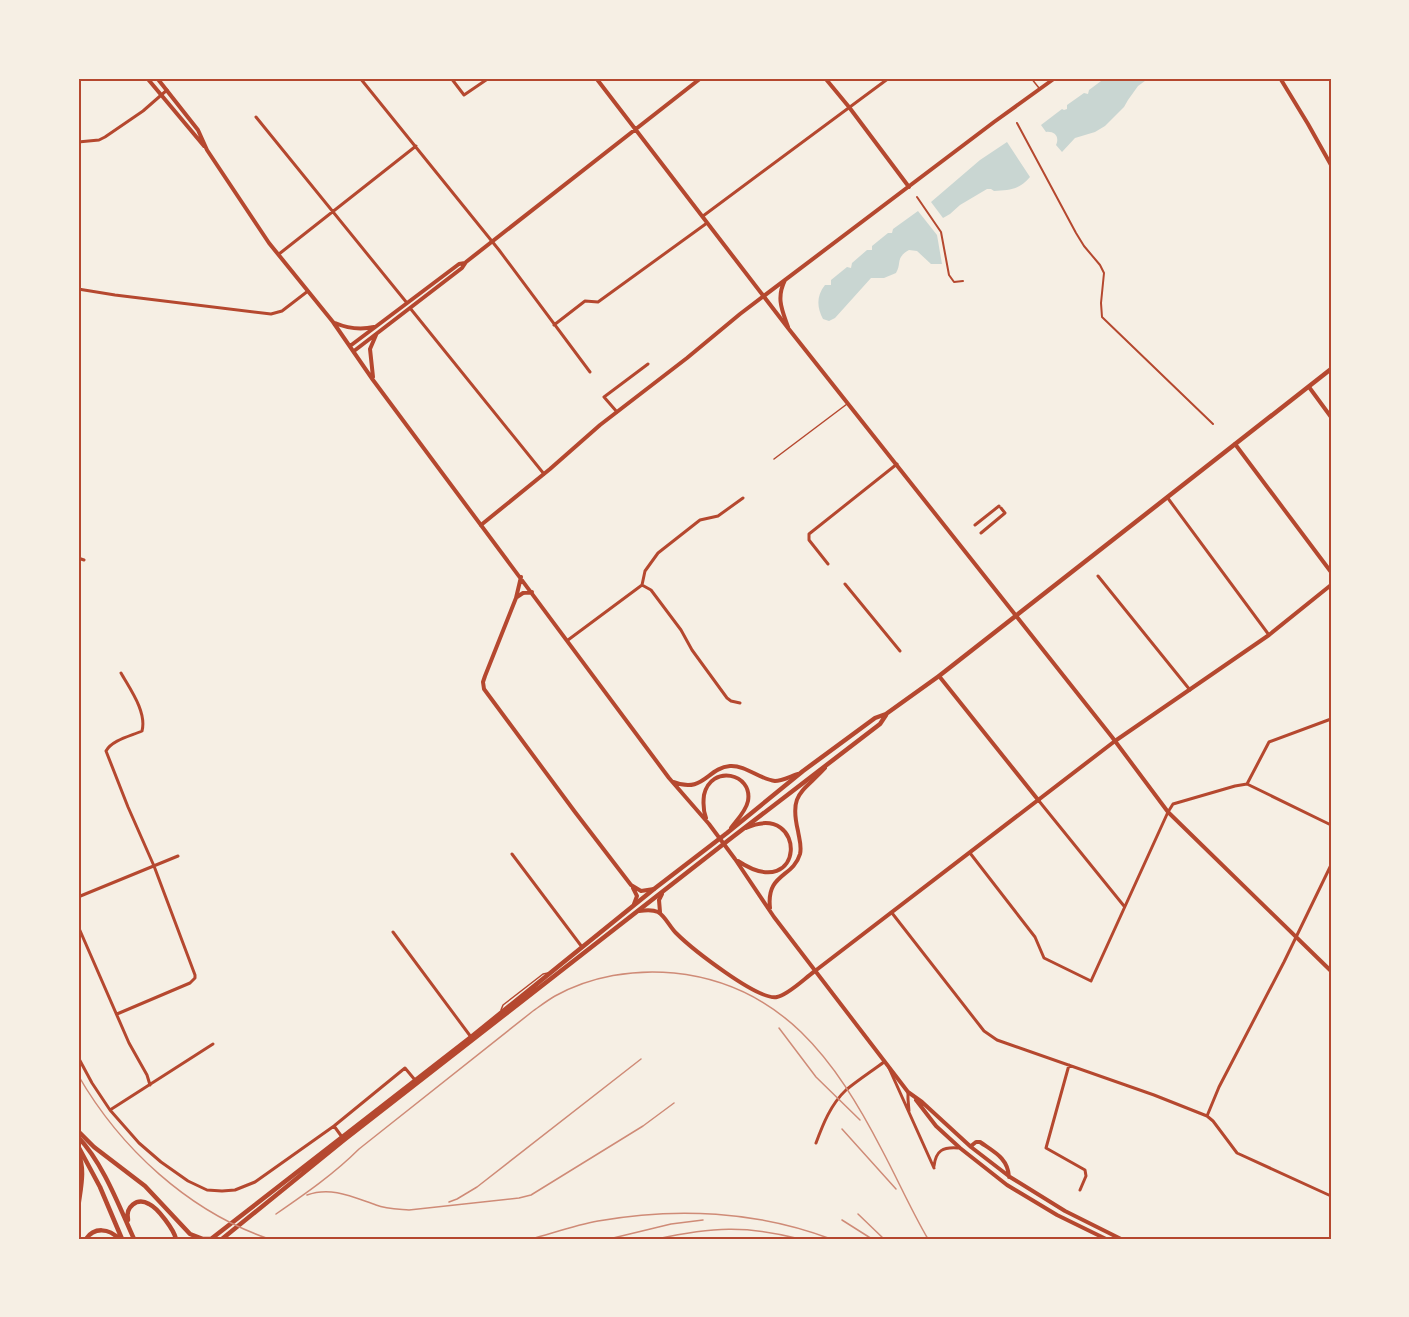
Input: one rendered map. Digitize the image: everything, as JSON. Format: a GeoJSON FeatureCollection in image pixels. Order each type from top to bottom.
{"type":"FeatureCollection","features":[{"type":"Feature","properties":{"kind":"main road"},"geometry":{"type":"LineString","coordinates":[[147,78],[207,150],[269,243],[333,322],[373,380],[671,779],[709,824],[772,914],[908,1092],[1010,1177],[1065,1211],[1121,1239]]}},
{"type":"Feature","properties":{"kind":"main road"},"geometry":{"type":"LineString","coordinates":[[157,78],[198,130],[207,150]]}},
{"type":"Feature","properties":{"kind":"main road"},"geometry":{"type":"LineString","coordinates":[[596,78],[788,328],[1115,741],[1168,812],[1331,971]]}},
{"type":"Feature","properties":{"kind":"main road"},"geometry":{"type":"LineString","coordinates":[[350,346],[410,308],[701,78]]}},
{"type":"Feature","properties":{"kind":"main road"},"geometry":{"type":"LineString","coordinates":[[825,78],[909,187]]}},
{"type":"Feature","properties":{"kind":"main road"},"geometry":{"type":"LineString","coordinates":[[482,525],[617,412],[787,278],[1055,78]]}},
{"type":"Feature","properties":{"kind":"main road"},"geometry":{"type":"LineString","coordinates":[[1280,78],[1331,165]]}},
{"type":"Feature","properties":{"kind":"main road"},"geometry":{"type":"LineString","coordinates":[[354,351],[407,303],[459,264],[466,262]]}},
{"type":"Feature","properties":{"kind":"main road"},"geometry":{"type":"LineString","coordinates":[[787,278],[781,288],[780,299],[788,328]]}},
{"type":"Feature","properties":{"kind":"main road"},"geometry":{"type":"LineString","coordinates":[[333,322],[345,327],[377,329]]}},
{"type":"Feature","properties":{"kind":"main road"},"geometry":{"type":"LineString","coordinates":[[373,380],[370,350],[377,329]]}},
{"type":"Feature","properties":{"kind":"main road"},"geometry":{"type":"LineString","coordinates":[[78,1131],[94,1147],[146,1186],[190,1234],[203,1239],[211,1239],[471,1037],[803,771],[939,676],[1331,369]]}},
{"type":"Feature","properties":{"kind":"main road"},"geometry":{"type":"LineString","coordinates":[[1309,387],[1331,417]]}},
{"type":"Feature","properties":{"kind":"main road"},"geometry":{"type":"LineString","coordinates":[[1235,444],[1331,572]]}},
{"type":"Feature","properties":{"kind":"main road"},"geometry":{"type":"LineString","coordinates":[[521,576],[516,598],[484,676],[484,689],[632,885],[637,896],[633,906]]}},
{"type":"Feature","properties":{"kind":"main road"},"geometry":{"type":"LineString","coordinates":[[638,911],[653,910],[660,913],[675,932],[704,957],[734,978],[769,997],[775,998],[784,994],[1115,741],[1269,635],[1331,585]]}},
{"type":"Feature","properties":{"kind":"main road"},"geometry":{"type":"LineString","coordinates":[[516,598],[524,593],[533,592]]}},
{"type":"Feature","properties":{"kind":"main road"},"geometry":{"type":"LineString","coordinates":[[939,676],[1039,801]]}},
{"type":"Feature","properties":{"kind":"main road"},"geometry":{"type":"LineString","coordinates":[[223,1238],[344,1140],[880,724],[886,714]]}},
{"type":"Feature","properties":{"kind":"main road"},"geometry":{"type":"LineString","coordinates":[[772,914],[769,906],[770,892],[774,883],[794,865],[800,853],[794,815],[797,799],[805,787],[829,764]]}},
{"type":"Feature","properties":{"kind":"main road"},"geometry":{"type":"LineString","coordinates":[[671,779],[680,784],[697,784],[721,769],[731,766],[743,768],[777,781],[803,771]]}},
{"type":"Feature","properties":{"kind":"main road"},"geometry":{"type":"LineString","coordinates":[[709,824],[704,813],[703,802],[706,788],[711,780],[719,776],[732,776],[742,782],[747,790],[748,798],[747,806],[727,834]]}},
{"type":"Feature","properties":{"kind":"main road"},"geometry":{"type":"LineString","coordinates":[[730,839],[746,828],[758,824],[771,824],[781,828],[788,836],[792,848],[789,859],[781,869],[772,872],[744,866],[735,859]]}},
{"type":"Feature","properties":{"kind":"main road"},"geometry":{"type":"LineString","coordinates":[[632,885],[641,891],[654,889]]}},
{"type":"Feature","properties":{"kind":"main road"},"geometry":{"type":"LineString","coordinates":[[660,913],[659,900],[664,891]]}},
{"type":"Feature","properties":{"kind":"main road"},"geometry":{"type":"LineString","coordinates":[[914,1097],[936,1126],[1007,1185],[1057,1215],[1106,1239]]}},
{"type":"Feature","properties":{"kind":"main road"},"geometry":{"type":"LineString","coordinates":[[78,1137],[95,1159],[135,1239]]}},
{"type":"Feature","properties":{"kind":"main road"},"geometry":{"type":"LineString","coordinates":[[971,1146],[980,1142],[1002,1158],[1008,1166],[1010,1177]]}},
{"type":"Feature","properties":{"kind":"main road"},"geometry":{"type":"LineString","coordinates":[[78,1146],[100,1187],[120,1239]]}},
{"type":"Feature","properties":{"kind":"main road"},"geometry":{"type":"LineString","coordinates":[[78,1152],[82,1173],[78,1209]]}},
{"type":"Feature","properties":{"kind":"main road"},"geometry":{"type":"LineString","coordinates":[[135,1239],[126,1217],[128,1208],[139,1202],[149,1204],[154,1208],[173,1230],[176,1239]]}},
{"type":"Feature","properties":{"kind":"main road"},"geometry":{"type":"LineString","coordinates":[[86,1239],[93,1232],[100,1230],[115,1234],[120,1239]]}},
{"type":"Feature","properties":{"kind":"street"},"geometry":{"type":"LineString","coordinates":[[360,78],[492,242],[590,372]]}},
{"type":"Feature","properties":{"kind":"street"},"geometry":{"type":"LineString","coordinates":[[451,78],[464,95],[489,78]]}},
{"type":"Feature","properties":{"kind":"street"},"geometry":{"type":"LineString","coordinates":[[703,216],[889,78]]}},
{"type":"Feature","properties":{"kind":"street"},"geometry":{"type":"LineString","coordinates":[[78,142],[99,140],[105,137],[143,111],[167,90]]}},
{"type":"Feature","properties":{"kind":"street"},"geometry":{"type":"LineString","coordinates":[[256,117],[407,303]]}},
{"type":"Feature","properties":{"kind":"street"},"geometry":{"type":"LineString","coordinates":[[1017,123],[1076,233],[1104,273],[1102,317],[1213,424]]}},
{"type":"Feature","properties":{"kind":"street"},"geometry":{"type":"LineString","coordinates":[[279,254],[416,146]]}},
{"type":"Feature","properties":{"kind":"street"},"geometry":{"type":"LineString","coordinates":[[917,197],[941,232],[949,275],[954,282],[963,281]]}},
{"type":"Feature","properties":{"kind":"street"},"geometry":{"type":"LineString","coordinates":[[554,325],[585,301],[598,302],[708,222]]}},
{"type":"Feature","properties":{"kind":"street"},"geometry":{"type":"LineString","coordinates":[[78,289],[271,314],[282,311],[308,291]]}},
{"type":"Feature","properties":{"kind":"street"},"geometry":{"type":"LineString","coordinates":[[410,308],[544,474]]}},
{"type":"Feature","properties":{"kind":"street"},"geometry":{"type":"LineString","coordinates":[[617,412],[604,397],[648,364]]}},
{"type":"Feature","properties":{"kind":"street"},"geometry":{"type":"LineString","coordinates":[[828,564],[809,540],[809,534],[897,465]]}},
{"type":"Feature","properties":{"kind":"street"},"geometry":{"type":"LineString","coordinates":[[1167,497],[1269,635]]}},
{"type":"Feature","properties":{"kind":"street"},"geometry":{"type":"LineString","coordinates":[[568,640],[642,585],[645,571],[658,553],[700,520],[718,516],[743,498]]}},
{"type":"Feature","properties":{"kind":"street"},"geometry":{"type":"LineString","coordinates":[[975,525],[1000,507],[1005,513],[981,533]]}},
{"type":"Feature","properties":{"kind":"street"},"geometry":{"type":"LineString","coordinates":[[986,517],[992,524]]}},
{"type":"Feature","properties":{"kind":"street"},"geometry":{"type":"LineString","coordinates":[[78,558],[84,560]]}},
{"type":"Feature","properties":{"kind":"street"},"geometry":{"type":"LineString","coordinates":[[1098,576],[1190,690]]}},
{"type":"Feature","properties":{"kind":"street"},"geometry":{"type":"LineString","coordinates":[[845,584],[900,651]]}},
{"type":"Feature","properties":{"kind":"street"},"geometry":{"type":"LineString","coordinates":[[642,585],[651,590],[727,698],[740,703]]}},
{"type":"Feature","properties":{"kind":"street"},"geometry":{"type":"LineString","coordinates":[[117,1014],[190,983],[195,978],[154,866],[106,751],[114,744],[144,728],[139,706],[121,673]]}},
{"type":"Feature","properties":{"kind":"street"},"geometry":{"type":"LineString","coordinates":[[1247,784],[1269,742],[1331,720]]}},
{"type":"Feature","properties":{"kind":"street"},"geometry":{"type":"LineString","coordinates":[[970,853],[1035,937],[1044,958],[1091,981],[1173,804],[1247,784],[1331,825]]}},
{"type":"Feature","properties":{"kind":"street"},"geometry":{"type":"LineString","coordinates":[[1039,801],[1124,906]]}},
{"type":"Feature","properties":{"kind":"street"},"geometry":{"type":"LineString","coordinates":[[512,854],[582,947]]}},
{"type":"Feature","properties":{"kind":"street"},"geometry":{"type":"LineString","coordinates":[[78,897],[178,856]]}},
{"type":"Feature","properties":{"kind":"street"},"geometry":{"type":"LineString","coordinates":[[1207,1116],[1219,1087],[1331,864]]}},
{"type":"Feature","properties":{"kind":"street"},"geometry":{"type":"LineString","coordinates":[[892,913],[984,1031],[997,1040],[1207,1116],[1238,1153],[1331,1196]]}},
{"type":"Feature","properties":{"kind":"street"},"geometry":{"type":"LineString","coordinates":[[78,926],[129,1043],[150,1085]]}},
{"type":"Feature","properties":{"kind":"street"},"geometry":{"type":"LineString","coordinates":[[393,932],[471,1037]]}},
{"type":"Feature","properties":{"kind":"street"},"geometry":{"type":"LineString","coordinates":[[110,1110],[213,1044]]}},
{"type":"Feature","properties":{"kind":"street"},"geometry":{"type":"LineString","coordinates":[[78,1057],[110,1110],[139,1143],[188,1181],[207,1190],[235,1190],[255,1182],[334,1126],[405,1068],[415,1080]]}},
{"type":"Feature","properties":{"kind":"street"},"geometry":{"type":"LineString","coordinates":[[816,1143],[822,1126],[838,1099],[847,1090],[886,1064],[934,1168],[935,1157],[942,1150],[960,1148]]}},
{"type":"Feature","properties":{"kind":"street"},"geometry":{"type":"LineString","coordinates":[[1069,1065],[1046,1148],[1084,1170],[1086,1176],[1080,1190]]}},
{"type":"Feature","properties":{"kind":"street"},"geometry":{"type":"LineString","coordinates":[[908,1092],[910,1116]]}},
{"type":"Feature","properties":{"kind":"street"},"geometry":{"type":"LineString","coordinates":[[334,1126],[342,1137]]}},
{"type":"Feature","properties":{"kind":"lane"},"geometry":{"type":"LineString","coordinates":[[1031,78],[1040,89]]}},
{"type":"Feature","properties":{"kind":"lane"},"geometry":{"type":"LineString","coordinates":[[774,459],[848,403]]}},
{"type":"Feature","properties":{"kind":"shaded area"},"geometry":{"type":"Polygon","coordinates":[[[1105,78],[1149,78],[1138,86],[1124,107],[1105,126],[1095,132],[1075,138],[1062,152],[1056,145],[1056,135],[1046,132],[1041,125],[1062,109],[1067,109],[1067,105],[1084,93],[1088,94],[1089,90],[1105,78]]]}},
{"type":"Feature","properties":{"kind":"shaded area"},"geometry":{"type":"Polygon","coordinates":[[[1007,142],[1030,177],[1022,185],[1014,188],[994,191],[987,189],[943,218],[931,202],[980,160],[1007,142]]]}},
{"type":"Feature","properties":{"kind":"shaded area"},"geometry":{"type":"Polygon","coordinates":[[[918,211],[937,235],[942,264],[931,264],[917,251],[909,250],[900,258],[896,273],[884,278],[871,278],[835,318],[829,321],[823,319],[818,302],[825,285],[831,285],[831,280],[847,267],[851,268],[852,263],[867,250],[872,250],[872,246],[918,211]]]}},
{"type":"Feature","properties":{"kind":"railway"},"geometry":{"type":"LineString","coordinates":[[276,1214],[329,1175],[552,998],[583,983],[598,979],[628,973],[659,972],[712,980],[746,993],[775,1010],[801,1032],[845,1086],[888,1161],[928,1239]]}},
{"type":"Feature","properties":{"kind":"railway"},"geometry":{"type":"LineString","coordinates":[[779,1028],[816,1077],[860,1120]]}},
{"type":"Feature","properties":{"kind":"railway"},"geometry":{"type":"LineString","coordinates":[[449,1202],[477,1187],[641,1059]]}},
{"type":"Feature","properties":{"kind":"railway"},"geometry":{"type":"LineString","coordinates":[[78,1075],[114,1127],[159,1174],[211,1212],[269,1239]]}},
{"type":"Feature","properties":{"kind":"railway"},"geometry":{"type":"LineString","coordinates":[[307,1195],[333,1192],[384,1207],[409,1210],[531,1195],[643,1126],[674,1103]]}},
{"type":"Feature","properties":{"kind":"railway"},"geometry":{"type":"LineString","coordinates":[[842,1129],[896,1189]]}},
{"type":"Feature","properties":{"kind":"railway"},"geometry":{"type":"LineString","coordinates":[[531,1239],[598,1221],[686,1213],[716,1214],[774,1222],[831,1239]]}},
{"type":"Feature","properties":{"kind":"railway"},"geometry":{"type":"LineString","coordinates":[[858,1214],[884,1239]]}},
{"type":"Feature","properties":{"kind":"railway"},"geometry":{"type":"LineString","coordinates":[[609,1239],[671,1224],[703,1220]]}},
{"type":"Feature","properties":{"kind":"railway"},"geometry":{"type":"LineString","coordinates":[[842,1220],[872,1239]]}},
{"type":"Feature","properties":{"kind":"railway"},"geometry":{"type":"LineString","coordinates":[[657,1239],[729,1229],[763,1231],[800,1239]]}}]}
